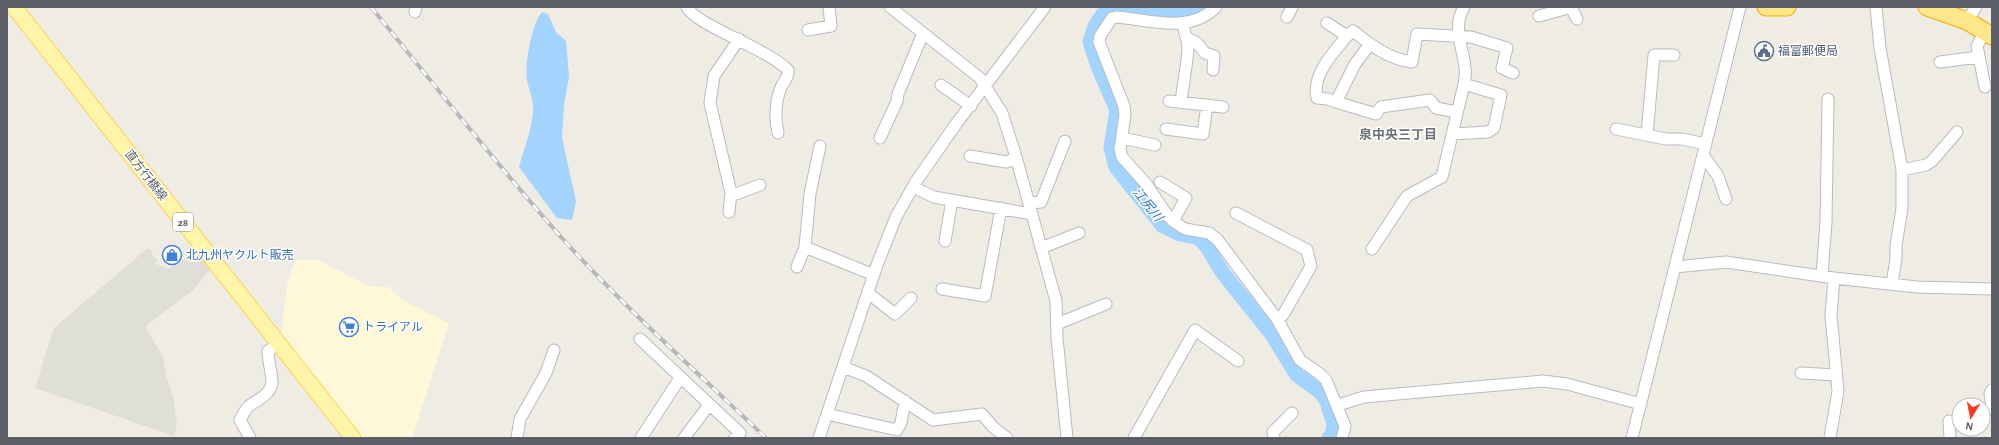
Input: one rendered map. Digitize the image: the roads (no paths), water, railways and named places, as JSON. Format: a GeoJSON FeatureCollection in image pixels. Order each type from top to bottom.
{"type":"FeatureCollection","features":[{"type":"Feature","properties":{"kind":"highway"},"geometry":{"type":"LineString","coordinates":[[1766,7],[1787,7]]}},
{"type":"Feature","properties":{"kind":"highway"},"geometry":{"type":"LineString","coordinates":[[1927,7],[1972,14],[1988,34]]}},
{"type":"Feature","properties":{"kind":"main road","name":"直方行橋線"},"geometry":{"type":"LineString","coordinates":[[14,7],[352,438]]}},
{"type":"Feature","properties":{"kind":"street"},"geometry":{"type":"LineString","coordinates":[[687,7],[698,19],[773,57],[788,70],[788,76],[779,92],[776,116],[778,133]]}},
{"type":"Feature","properties":{"kind":"street"},"geometry":{"type":"LineString","coordinates":[[808,30],[831,26],[829,7]]}},
{"type":"Feature","properties":{"kind":"street"},"geometry":{"type":"LineString","coordinates":[[890,7],[980,78],[1002,113],[1031,208],[1056,301],[1067,438]]}},
{"type":"Feature","properties":{"kind":"street"},"geometry":{"type":"LineString","coordinates":[[1216,7],[1202,19],[1183,24],[1117,17],[1112,18],[1108,22],[1100,36],[1100,47],[1120,91],[1124,106],[1125,115],[1120,149],[1122,157],[1147,185],[1167,215],[1173,221],[1185,229],[1208,234],[1217,239],[1277,319],[1300,360],[1326,380],[1346,426],[1342,438]]}},
{"type":"Feature","properties":{"kind":"street"},"geometry":{"type":"LineString","coordinates":[[1372,249],[1407,196],[1442,177],[1464,84],[1465,69],[1458,35],[1461,12],[1464,7]]}},
{"type":"Feature","properties":{"kind":"street"},"geometry":{"type":"LineString","coordinates":[[1539,16],[1568,7],[1573,11],[1577,19]]}},
{"type":"Feature","properties":{"kind":"street"},"geometry":{"type":"LineString","coordinates":[[1632,438],[1740,7]]}},
{"type":"Feature","properties":{"kind":"street"},"geometry":{"type":"LineString","coordinates":[[1876,7],[1880,48],[1902,170],[1902,208],[1892,284]]}},
{"type":"Feature","properties":{"kind":"street"},"geometry":{"type":"LineString","coordinates":[[819,438],[874,275],[896,217],[913,187],[986,87],[1040,9]]}},
{"type":"Feature","properties":{"kind":"street"},"geometry":{"type":"LineString","coordinates":[[1327,23],[1347,36]]}},
{"type":"Feature","properties":{"kind":"street"},"geometry":{"type":"LineString","coordinates":[[1181,102],[1188,47],[1183,24]]}},
{"type":"Feature","properties":{"kind":"street"},"geometry":{"type":"LineString","coordinates":[[1458,112],[1436,108],[1430,100],[1381,107],[1376,114],[1336,102],[1328,98],[1317,98],[1316,89],[1329,55],[1353,31],[1389,56],[1399,60],[1412,62],[1417,34],[1434,36],[1458,35],[1471,37],[1507,48],[1502,68],[1513,74]]}},
{"type":"Feature","properties":{"kind":"street"},"geometry":{"type":"LineString","coordinates":[[880,138],[898,102],[898,94],[923,34]]}},
{"type":"Feature","properties":{"kind":"street"},"geometry":{"type":"LineString","coordinates":[[1985,87],[1977,46],[1988,34]]}},
{"type":"Feature","properties":{"kind":"street"},"geometry":{"type":"LineString","coordinates":[[1187,38],[1197,42],[1205,53],[1214,56],[1213,70]]}},
{"type":"Feature","properties":{"kind":"street"},"geometry":{"type":"LineString","coordinates":[[729,212],[731,193],[710,103],[714,76],[738,39]]}},
{"type":"Feature","properties":{"kind":"street"},"geometry":{"type":"LineString","coordinates":[[1336,102],[1355,64],[1370,44]]}},
{"type":"Feature","properties":{"kind":"street"},"geometry":{"type":"LineString","coordinates":[[1647,135],[1654,55],[1674,55]]}},
{"type":"Feature","properties":{"kind":"street"},"geometry":{"type":"LineString","coordinates":[[1940,62],[1978,57]]}},
{"type":"Feature","properties":{"kind":"street"},"geometry":{"type":"LineString","coordinates":[[1452,134],[1488,132],[1494,128],[1501,95],[1464,84]]}},
{"type":"Feature","properties":{"kind":"street"},"geometry":{"type":"LineString","coordinates":[[941,85],[971,106]]}},
{"type":"Feature","properties":{"kind":"street"},"geometry":{"type":"LineString","coordinates":[[1822,276],[1826,222],[1828,99]]}},
{"type":"Feature","properties":{"kind":"street"},"geometry":{"type":"LineString","coordinates":[[1169,101],[1223,107]]}},
{"type":"Feature","properties":{"kind":"street"},"geometry":{"type":"LineString","coordinates":[[1166,130],[1203,134],[1207,105]]}},
{"type":"Feature","properties":{"kind":"street"},"geometry":{"type":"LineString","coordinates":[[1616,129],[1706,144]]}},
{"type":"Feature","properties":{"kind":"street"},"geometry":{"type":"LineString","coordinates":[[1902,170],[1926,165],[1932,161],[1958,132]]}},
{"type":"Feature","properties":{"kind":"street"},"geometry":{"type":"LineString","coordinates":[[1122,138],[1155,145]]}},
{"type":"Feature","properties":{"kind":"street"},"geometry":{"type":"LineString","coordinates":[[913,187],[934,197],[1001,208],[1031,208],[1041,202],[1065,141]]}},
{"type":"Feature","properties":{"kind":"street"},"geometry":{"type":"LineString","coordinates":[[797,267],[805,247],[810,194],[820,146]]}},
{"type":"Feature","properties":{"kind":"street"},"geometry":{"type":"LineString","coordinates":[[1703,155],[1718,176],[1726,199]]}},
{"type":"Feature","properties":{"kind":"street"},"geometry":{"type":"LineString","coordinates":[[970,156],[1007,162],[1016,157]]}},
{"type":"Feature","properties":{"kind":"street"},"geometry":{"type":"LineString","coordinates":[[1160,182],[1186,198],[1173,221]]}},
{"type":"Feature","properties":{"kind":"street"},"geometry":{"type":"LineString","coordinates":[[731,193],[736,194],[760,185]]}},
{"type":"Feature","properties":{"kind":"street"},"geometry":{"type":"LineString","coordinates":[[946,241],[952,200]]}},
{"type":"Feature","properties":{"kind":"street"},"geometry":{"type":"LineString","coordinates":[[942,289],[985,296],[1001,208]]}},
{"type":"Feature","properties":{"kind":"street"},"geometry":{"type":"LineString","coordinates":[[1236,213],[1308,250],[1310,266],[1283,315],[1277,319]]}},
{"type":"Feature","properties":{"kind":"street"},"geometry":{"type":"LineString","coordinates":[[1041,248],[1079,233]]}},
{"type":"Feature","properties":{"kind":"street"},"geometry":{"type":"LineString","coordinates":[[805,247],[874,275]]}},
{"type":"Feature","properties":{"kind":"street"},"geometry":{"type":"LineString","coordinates":[[1675,267],[1703,263],[1726,262],[1834,278],[1918,287],[1992,289]]}},
{"type":"Feature","properties":{"kind":"street"},"geometry":{"type":"LineString","coordinates":[[1830,438],[1838,391],[1831,315],[1834,278]]}},
{"type":"Feature","properties":{"kind":"street"},"geometry":{"type":"LineString","coordinates":[[868,293],[895,314],[912,298]]}},
{"type":"Feature","properties":{"kind":"street"},"geometry":{"type":"LineString","coordinates":[[1057,324],[1106,304]]}},
{"type":"Feature","properties":{"kind":"street"},"geometry":{"type":"LineString","coordinates":[[1134,438],[1195,330],[1238,361]]}},
{"type":"Feature","properties":{"kind":"street"},"geometry":{"type":"LineString","coordinates":[[640,339],[740,433],[735,438]]}},
{"type":"Feature","properties":{"kind":"street"},"geometry":{"type":"LineString","coordinates":[[250,438],[240,420],[249,406],[270,390],[272,383],[268,362],[268,352],[278,344]]}},
{"type":"Feature","properties":{"kind":"street"},"geometry":{"type":"LineString","coordinates":[[517,438],[520,419],[546,373],[554,350]]}},
{"type":"Feature","properties":{"kind":"street"},"geometry":{"type":"LineString","coordinates":[[843,367],[866,376],[933,420],[982,414],[993,427],[1007,438]]}},
{"type":"Feature","properties":{"kind":"street"},"geometry":{"type":"LineString","coordinates":[[1801,373],[1836,374]]}},
{"type":"Feature","properties":{"kind":"street"},"geometry":{"type":"LineString","coordinates":[[641,438],[680,378]]}},
{"type":"Feature","properties":{"kind":"street"},"geometry":{"type":"LineString","coordinates":[[1338,406],[1364,396],[1543,382],[1567,384],[1641,404]]}},
{"type":"Feature","properties":{"kind":"street"},"geometry":{"type":"LineString","coordinates":[[1992,390],[1990,393],[1992,409]]}},
{"type":"Feature","properties":{"kind":"street"},"geometry":{"type":"LineString","coordinates":[[827,414],[897,430],[900,424],[905,401]]}},
{"type":"Feature","properties":{"kind":"street"},"geometry":{"type":"LineString","coordinates":[[684,438],[709,405]]}},
{"type":"Feature","properties":{"kind":"street"},"geometry":{"type":"LineString","coordinates":[[1278,436],[1273,432],[1292,413]]}},
{"type":"Feature","properties":{"kind":"street"},"geometry":{"type":"LineString","coordinates":[[1949,421],[1950,438]]}},
{"type":"Feature","properties":{"kind":"water"},"geometry":{"type":"Polygon","coordinates":[[[542,12],[548,14],[556,32],[566,41],[569,76],[564,106],[562,138],[576,201],[572,220],[557,218],[519,167],[529,132],[533,110],[527,80],[528,55],[532,35],[538,18],[542,12]]]}},
{"type":"Feature","properties":{"kind":"waterway","name":"江尻川"},"geometry":{"type":"LineString","coordinates":[[1200,7],[1192,12],[1170,16],[1111,9],[1103,14],[1095,26],[1090,42],[1099,69],[1117,110],[1111,148],[1116,167],[1163,226],[1180,234],[1199,238],[1207,247],[1223,273],[1271,333],[1297,375],[1319,391],[1326,399],[1334,424],[1332,435],[1329,438]]}},
{"type":"Feature","properties":{"kind":"railway"},"geometry":{"type":"LineString","coordinates":[[371,7],[488,152],[561,237],[610,289],[766,438]]}},
{"type":"Feature","properties":{"kind":"place","name":"福富郵便局"},"geometry":{"type":"Point","coordinates":[1764,51]}},
{"type":"Feature","properties":{"kind":"place","name":"北九州ヤクルト販売"},"geometry":{"type":"Point","coordinates":[172,255]}},
{"type":"Feature","properties":{"kind":"place","name":"トライアル"},"geometry":{"type":"Point","coordinates":[349,327]}},
{"type":"Feature","properties":{"kind":"district","name":"泉中央三丁目"},"geometry":{"type":"Point","coordinates":[1398,135]}}]}
